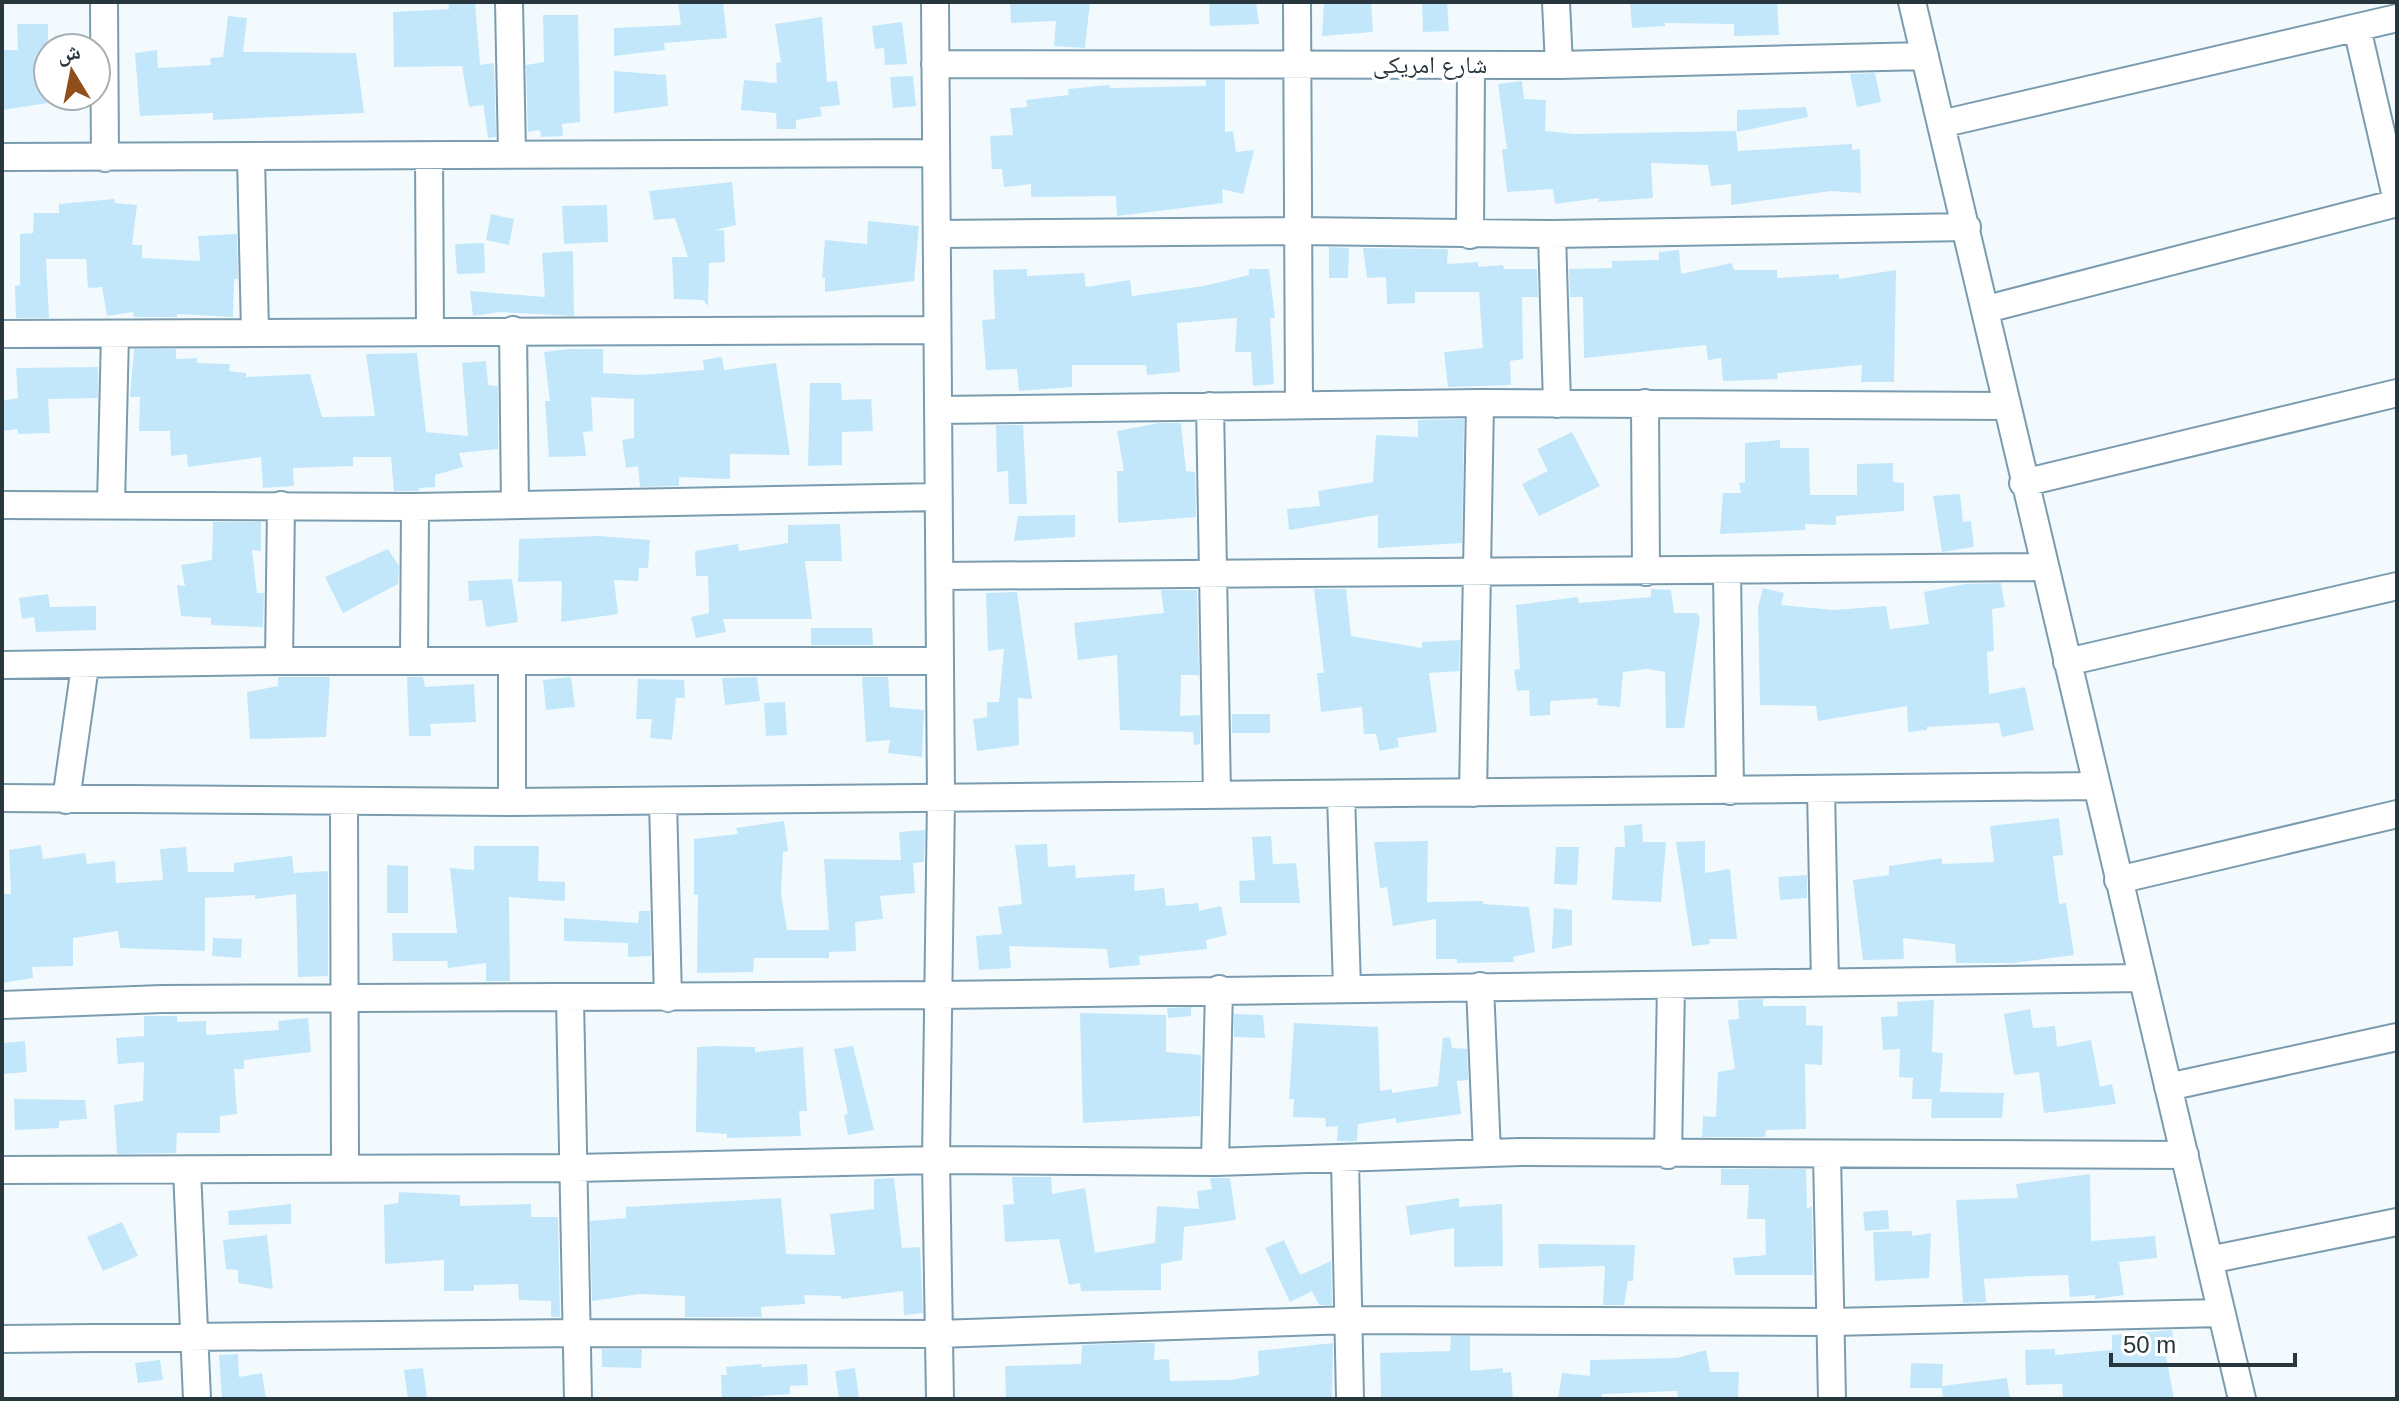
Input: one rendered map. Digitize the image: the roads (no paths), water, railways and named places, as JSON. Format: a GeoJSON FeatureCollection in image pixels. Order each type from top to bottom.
{"type":"FeatureCollection","features":[{"type":"Feature","properties":{"kind":"street"},"geometry":{"type":"LineString","coordinates":[[104,2],[105,158]]}},
{"type":"Feature","properties":{"kind":"street"},"geometry":{"type":"LineString","coordinates":[[509,2],[512,154]]}},
{"type":"Feature","properties":{"kind":"street"},"geometry":{"type":"LineString","coordinates":[[935,2],[941,798],[936,1160],[940,1399]]}},
{"type":"Feature","properties":{"kind":"street"},"geometry":{"type":"LineString","coordinates":[[1297,2],[1299,404]]}},
{"type":"Feature","properties":{"kind":"street"},"geometry":{"type":"LineString","coordinates":[[1556,2],[1559,65]]}},
{"type":"Feature","properties":{"kind":"street"},"geometry":{"type":"LineString","coordinates":[[1912,2],[1987,309],[2023,483],[2242,1399]]}},
{"type":"Feature","properties":{"kind":"street"},"geometry":{"type":"LineString","coordinates":[[1941,124],[2397,18]]}},
{"type":"Feature","properties":{"kind":"street"},"geometry":{"type":"LineString","coordinates":[[1987,309],[2397,202],[2357,28]]}},
{"type":"Feature","properties":{"kind":"street","name":"شارع امريكى"},"geometry":{"type":"LineString","coordinates":[[935,64],[1559,65],[1925,56]]}},
{"type":"Feature","properties":{"kind":"street"},"geometry":{"type":"LineString","coordinates":[[1470,235],[1471,65]]}},
{"type":"Feature","properties":{"kind":"street"},"geometry":{"type":"LineString","coordinates":[[2,157],[935,153]]}},
{"type":"Feature","properties":{"kind":"street"},"geometry":{"type":"LineString","coordinates":[[429,156],[430,330]]}},
{"type":"Feature","properties":{"kind":"street"},"geometry":{"type":"LineString","coordinates":[[251,158],[255,331]]}},
{"type":"Feature","properties":{"kind":"street"},"geometry":{"type":"LineString","coordinates":[[937,234],[1299,231],[1470,235],[1967,227]]}},
{"type":"Feature","properties":{"kind":"street"},"geometry":{"type":"LineString","coordinates":[[1552,234],[1557,404]]}},
{"type":"Feature","properties":{"kind":"street"},"geometry":{"type":"LineString","coordinates":[[513,330],[515,505]]}},
{"type":"Feature","properties":{"kind":"street"},"geometry":{"type":"LineString","coordinates":[[2,334],[937,330]]}},
{"type":"Feature","properties":{"kind":"street"},"geometry":{"type":"LineString","coordinates":[[111,505],[115,334]]}},
{"type":"Feature","properties":{"kind":"street"},"geometry":{"type":"LineString","coordinates":[[2023,483],[2397,393]]}},
{"type":"Feature","properties":{"kind":"street"},"geometry":{"type":"LineString","coordinates":[[938,410],[1480,403],[2007,406]]}},
{"type":"Feature","properties":{"kind":"street"},"geometry":{"type":"LineString","coordinates":[[1473,793],[1480,403]]}},
{"type":"Feature","properties":{"kind":"street"},"geometry":{"type":"LineString","coordinates":[[1645,403],[1646,572]]}},
{"type":"Feature","properties":{"kind":"street"},"geometry":{"type":"LineString","coordinates":[[1210,406],[1217,795]]}},
{"type":"Feature","properties":{"kind":"street"},"geometry":{"type":"LineString","coordinates":[[2,505],[415,507],[938,497]]}},
{"type":"Feature","properties":{"kind":"street"},"geometry":{"type":"LineString","coordinates":[[279,661],[281,505]]}},
{"type":"Feature","properties":{"kind":"street"},"geometry":{"type":"LineString","coordinates":[[414,661],[415,507]]}},
{"type":"Feature","properties":{"kind":"street"},"geometry":{"type":"LineString","coordinates":[[940,576],[2043,567]]}},
{"type":"Feature","properties":{"kind":"street"},"geometry":{"type":"LineString","coordinates":[[1727,571],[1730,791]]}},
{"type":"Feature","properties":{"kind":"street"},"geometry":{"type":"LineString","coordinates":[[2067,662],[2397,586]]}},
{"type":"Feature","properties":{"kind":"street"},"geometry":{"type":"LineString","coordinates":[[2,665],[279,661],[939,661]]}},
{"type":"Feature","properties":{"kind":"street"},"geometry":{"type":"LineString","coordinates":[[512,661],[512,802]]}},
{"type":"Feature","properties":{"kind":"street"},"geometry":{"type":"LineString","coordinates":[[66,800],[85,666]]}},
{"type":"Feature","properties":{"kind":"street"},"geometry":{"type":"LineString","coordinates":[[2,798],[512,802],[2095,786]]}},
{"type":"Feature","properties":{"kind":"street"},"geometry":{"type":"LineString","coordinates":[[1821,791],[1825,982]]}},
{"type":"Feature","properties":{"kind":"street"},"geometry":{"type":"LineString","coordinates":[[1341,794],[1347,988]]}},
{"type":"Feature","properties":{"kind":"street"},"geometry":{"type":"LineString","coordinates":[[663,801],[668,998]]}},
{"type":"Feature","properties":{"kind":"street"},"geometry":{"type":"LineString","coordinates":[[344,802],[345,1166]]}},
{"type":"Feature","properties":{"kind":"street"},"geometry":{"type":"LineString","coordinates":[[2118,880],[2397,814]]}},
{"type":"Feature","properties":{"kind":"street"},"geometry":{"type":"LineString","coordinates":[[2,1005],[162,999],[668,998],[2142,978]]}},
{"type":"Feature","properties":{"kind":"street"},"geometry":{"type":"LineString","coordinates":[[1668,1155],[1671,985]]}},
{"type":"Feature","properties":{"kind":"street"},"geometry":{"type":"LineString","coordinates":[[1480,986],[1487,1153]]}},
{"type":"Feature","properties":{"kind":"street"},"geometry":{"type":"LineString","coordinates":[[1215,1162],[1219,989]]}},
{"type":"Feature","properties":{"kind":"street"},"geometry":{"type":"LineString","coordinates":[[570,999],[578,1399]]}},
{"type":"Feature","properties":{"kind":"street"},"geometry":{"type":"LineString","coordinates":[[2168,1087],[2397,1037]]}},
{"type":"Feature","properties":{"kind":"street"},"geometry":{"type":"LineString","coordinates":[[2,1170],[345,1166],[575,1168],[936,1160],[1215,1162],[1487,1153],[2185,1155]]}},
{"type":"Feature","properties":{"kind":"street"},"geometry":{"type":"LineString","coordinates":[[1827,1155],[1832,1399]]}},
{"type":"Feature","properties":{"kind":"street"},"geometry":{"type":"LineString","coordinates":[[1345,1160],[1350,1399]]}},
{"type":"Feature","properties":{"kind":"street"},"geometry":{"type":"LineString","coordinates":[[187,1170],[197,1399]]}},
{"type":"Feature","properties":{"kind":"street"},"geometry":{"type":"LineString","coordinates":[[2209,1260],[2397,1222]]}},
{"type":"Feature","properties":{"kind":"street"},"geometry":{"type":"LineString","coordinates":[[2,1339],[578,1333],[938,1334],[1349,1320],[1832,1322],[2221,1313]]}}]}
